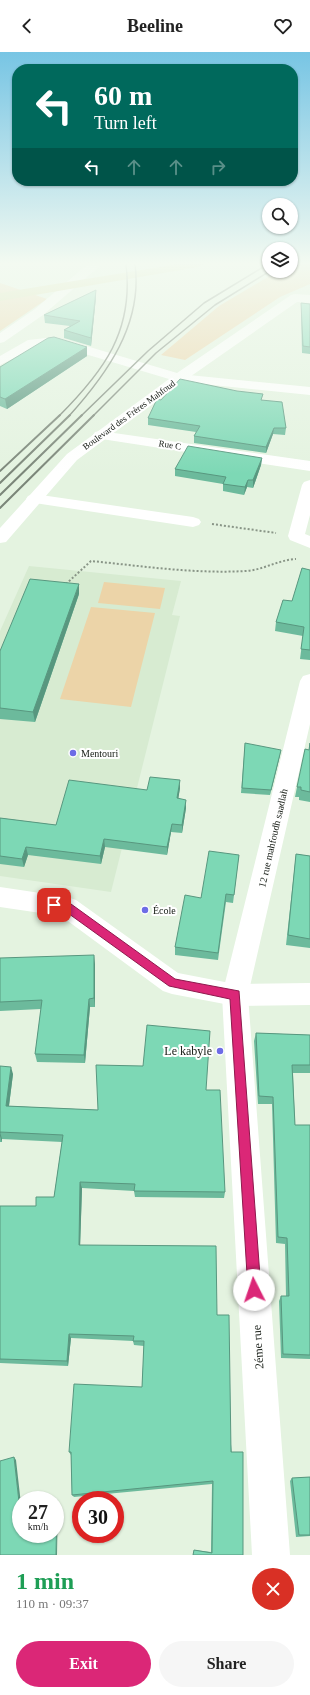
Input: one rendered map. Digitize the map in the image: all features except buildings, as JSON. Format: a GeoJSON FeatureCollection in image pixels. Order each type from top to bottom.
{"type":"FeatureCollection","features":[{"type":"Feature","properties":{"kind":"street"},"geometry":{"type":"LineString","coordinates":[[179,378],[243,334]]}},
{"type":"Feature","properties":{"kind":"street","name":"Boulevard des Frères Mahfoud"},"geometry":{"type":"LineString","coordinates":[[0,361],[33,343],[56,341],[157,370],[179,378]]}},
{"type":"Feature","properties":{"kind":"street"},"geometry":{"type":"LineString","coordinates":[[179,378],[310,391]]}},
{"type":"Feature","properties":{"kind":"street","name":"Boulevard des Frères Mahfoud"},"geometry":{"type":"LineString","coordinates":[[0,538],[72,457],[179,378]]}},
{"type":"Feature","properties":{"kind":"street","name":"Rue C"},"geometry":{"type":"LineString","coordinates":[[100,435],[310,466]]}},
{"type":"Feature","properties":{"kind":"street"},"geometry":{"type":"LineString","coordinates":[[303,540],[310,485]]}},
{"type":"Feature","properties":{"kind":"street"},"geometry":{"type":"LineString","coordinates":[[34,499],[193,522]]}},
{"type":"Feature","properties":{"kind":"street","name":"12 rue mahfoudh saadlah"},"geometry":{"type":"LineString","coordinates":[[235,995],[310,681]]}},
{"type":"Feature","properties":{"kind":"street"},"geometry":{"type":"LineString","coordinates":[[0,897],[67,907],[172,983],[235,995],[310,994]]}},
{"type":"Feature","properties":{"kind":"street","name":"2éme rue"},"geometry":{"type":"LineString","coordinates":[[235,995],[272,1555]]}},
{"type":"Feature","properties":{"kind":"path"},"geometry":{"type":"LineString","coordinates":[[193,522],[303,540]]}},
{"type":"Feature","properties":{"kind":"path"},"geometry":{"type":"LineString","coordinates":[[64,586],[91,561],[165,569],[248,571],[288,559],[302,559]]}},
{"type":"Feature","properties":{"kind":"shaded area"},"geometry":{"type":"Polygon","coordinates":[[[186,334],[224,334],[185,360],[161,355],[186,334]]]}},
{"type":"Feature","properties":{"kind":"shaded area","name":"Mentouri"},"geometry":{"type":"Polygon","coordinates":[[[29,566],[181,581],[172,615],[180,616],[111,892],[0,876],[0,631],[29,566]]]}},
{"type":"Feature","properties":{"kind":"shaded area"},"geometry":{"type":"Polygon","coordinates":[[[104,582],[165,588],[160,609],[98,603],[104,582]]]}},
{"type":"Feature","properties":{"kind":"shaded area"},"geometry":{"type":"Polygon","coordinates":[[[91,607],[155,613],[131,707],[60,699],[91,607]]]}},
{"type":"Feature","properties":{"kind":"railway"},"geometry":{"type":"LineString","coordinates":[[60,415],[90,383],[102,366],[118,334]]}},
{"type":"Feature","properties":{"kind":"railway"},"geometry":{"type":"LineString","coordinates":[[69,416],[109,365],[125,334]]}},
{"type":"Feature","properties":{"kind":"railway"},"geometry":{"type":"LineString","coordinates":[[81,416],[148,351],[168,334]]}},
{"type":"Feature","properties":{"kind":"railway"},"geometry":{"type":"LineString","coordinates":[[94,415],[156,353],[179,334]]}},
{"type":"Feature","properties":{"kind":"railway"},"geometry":{"type":"LineString","coordinates":[[0,471],[60,415]]}},
{"type":"Feature","properties":{"kind":"railway"},"geometry":{"type":"LineString","coordinates":[[0,495],[82,415]]}},
{"type":"Feature","properties":{"kind":"railway"},"geometry":{"type":"LineString","coordinates":[[0,508],[94,415]]}},
{"type":"Feature","properties":{"kind":"railway"},"geometry":{"type":"LineString","coordinates":[[0,483],[69,416]]}},
{"type":"Feature","properties":{"kind":"place","name":"Mentouri"},"geometry":{"type":"Point","coordinates":[73,753]}},
{"type":"Feature","properties":{"kind":"place","name":"École"},"geometry":{"type":"Point","coordinates":[145,910]}},
{"type":"Feature","properties":{"kind":"place","name":"Le kabyle"},"geometry":{"type":"Point","coordinates":[220,1051]}},
{"type":"Feature","properties":{"kind":"route"},"geometry":{"type":"LineString","coordinates":[[54,905],[67,907],[172,983],[235,995],[254,1290]]}}]}
